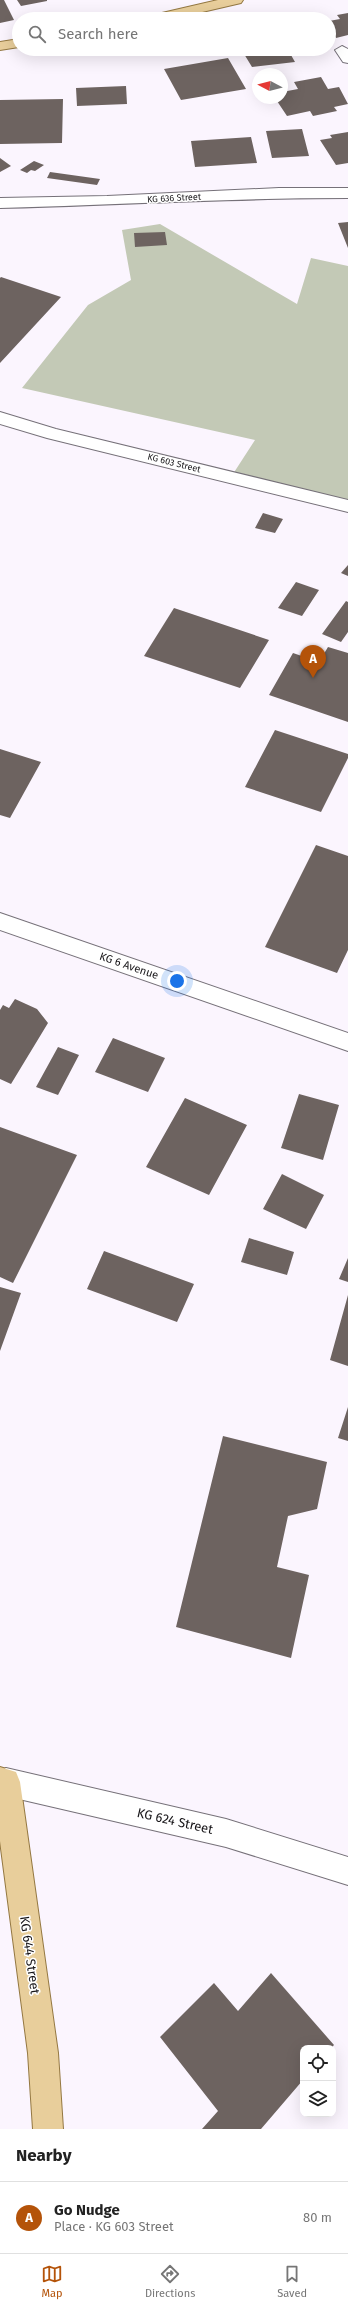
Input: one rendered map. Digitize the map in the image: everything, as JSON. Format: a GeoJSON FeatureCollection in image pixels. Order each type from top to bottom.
{"type":"FeatureCollection","features":[{"type":"Feature","properties":{"kind":"main road"},"geometry":{"type":"LineString","coordinates":[[184,12],[236,0]]}},
{"type":"Feature","properties":{"kind":"main road"},"geometry":{"type":"LineString","coordinates":[[0,46],[12,44]]}},
{"type":"Feature","properties":{"kind":"main road","name":"KG 644 Street"},"geometry":{"type":"LineString","coordinates":[[3,1781],[43,2053],[48,2129]]}},
{"type":"Feature","properties":{"kind":"street","name":"KG 636 Street"},"geometry":{"type":"LineString","coordinates":[[0,203],[107,201],[279,193],[348,193]]}},
{"type":"Feature","properties":{"kind":"street","name":"KG 603 Street"},"geometry":{"type":"LineString","coordinates":[[0,418],[53,434],[348,506]]}},
{"type":"Feature","properties":{"kind":"street","name":"KG 6 Avenue"},"geometry":{"type":"LineString","coordinates":[[0,921],[348,1042]]}},
{"type":"Feature","properties":{"kind":"street","name":"KG 624 Street"},"geometry":{"type":"LineString","coordinates":[[3,1781],[226,1833],[348,1871]]}},
{"type":"Feature","properties":{"kind":"green space"},"geometry":{"type":"Polygon","coordinates":[[[160,224],[297,304],[311,258],[348,266],[348,506],[231,477],[255,440],[22,388],[88,305],[131,280],[122,230],[160,224]]]}},
{"type":"Feature","properties":{"kind":"building"},"geometry":{"type":"Polygon","coordinates":[[[0,0],[4,0],[12,16],[12,20],[0,23],[0,0]]]}},
{"type":"Feature","properties":{"kind":"building"},"geometry":{"type":"Polygon","coordinates":[[[17,0],[47,0],[47,1],[21,6],[17,0]]]}},
{"type":"Feature","properties":{"kind":"building"},"geometry":{"type":"Polygon","coordinates":[[[348,13],[348,35],[336,38],[336,20],[340,19],[337,15],[348,13]]]}},
{"type":"Feature","properties":{"kind":"building"},"geometry":{"type":"Polygon","coordinates":[[[245,56],[292,56],[295,62],[252,67],[245,56]]]}},
{"type":"Feature","properties":{"kind":"building"},"geometry":{"type":"Polygon","coordinates":[[[228,58],[246,89],[181,100],[164,69],[228,58]]]}},
{"type":"Feature","properties":{"kind":"building"},"geometry":{"type":"Polygon","coordinates":[[[321,77],[328,89],[339,87],[348,104],[334,107],[337,111],[313,116],[310,111],[287,116],[279,104],[288,104],[288,91],[298,89],[294,82],[321,77]]]}},
{"type":"Feature","properties":{"kind":"building"},"geometry":{"type":"Polygon","coordinates":[[[126,86],[127,104],[77,106],[76,88],[126,86]]]}},
{"type":"Feature","properties":{"kind":"building"},"geometry":{"type":"Polygon","coordinates":[[[63,99],[62,143],[0,144],[0,100],[63,99]]]}},
{"type":"Feature","properties":{"kind":"building"},"geometry":{"type":"Polygon","coordinates":[[[302,129],[309,156],[272,158],[266,131],[302,129]]]}},
{"type":"Feature","properties":{"kind":"building"},"geometry":{"type":"Polygon","coordinates":[[[348,132],[348,163],[336,165],[320,140],[332,138],[330,135],[348,132]]]}},
{"type":"Feature","properties":{"kind":"building"},"geometry":{"type":"Polygon","coordinates":[[[251,137],[257,163],[195,167],[191,141],[251,137]]]}},
{"type":"Feature","properties":{"kind":"building"},"geometry":{"type":"Polygon","coordinates":[[[0,158],[11,166],[0,172],[0,158]]]}},
{"type":"Feature","properties":{"kind":"building"},"geometry":{"type":"Polygon","coordinates":[[[34,161],[44,165],[35,171],[31,170],[27,173],[20,170],[34,161]]]}},
{"type":"Feature","properties":{"kind":"building"},"geometry":{"type":"Polygon","coordinates":[[[50,172],[100,179],[97,185],[47,178],[50,172]]]}},
{"type":"Feature","properties":{"kind":"building"},"geometry":{"type":"Polygon","coordinates":[[[348,222],[348,248],[338,223],[348,222]]]}},
{"type":"Feature","properties":{"kind":"building"},"geometry":{"type":"Polygon","coordinates":[[[165,232],[167,245],[135,247],[134,233],[165,232]]]}},
{"type":"Feature","properties":{"kind":"building"},"geometry":{"type":"Polygon","coordinates":[[[1,277],[61,297],[0,363],[0,278],[1,277]]]}},
{"type":"Feature","properties":{"kind":"building"},"geometry":{"type":"Polygon","coordinates":[[[263,513],[283,519],[275,533],[255,528],[263,513]]]}},
{"type":"Feature","properties":{"kind":"building"},"geometry":{"type":"Polygon","coordinates":[[[348,565],[348,576],[341,573],[348,565]]]}},
{"type":"Feature","properties":{"kind":"building"},"geometry":{"type":"Polygon","coordinates":[[[296,582],[319,590],[302,616],[278,608],[296,582]]]}},
{"type":"Feature","properties":{"kind":"building"},"geometry":{"type":"Polygon","coordinates":[[[346,601],[348,602],[348,632],[341,642],[322,634],[346,601]]]}},
{"type":"Feature","properties":{"kind":"building"},"geometry":{"type":"Polygon","coordinates":[[[174,608],[269,640],[240,688],[144,656],[174,608]]]}},
{"type":"Feature","properties":{"kind":"building"},"geometry":{"type":"Polygon","coordinates":[[[328,647],[348,653],[348,722],[269,695],[293,653],[319,662],[328,647]]]}},
{"type":"Feature","properties":{"kind":"building"},"geometry":{"type":"Polygon","coordinates":[[[275,730],[348,754],[348,758],[321,812],[245,787],[275,730]]]}},
{"type":"Feature","properties":{"kind":"building"},"geometry":{"type":"Polygon","coordinates":[[[0,749],[41,762],[10,818],[0,815],[0,749]]]}},
{"type":"Feature","properties":{"kind":"building"},"geometry":{"type":"Polygon","coordinates":[[[316,845],[348,856],[348,950],[337,973],[265,947],[316,845]]]}},
{"type":"Feature","properties":{"kind":"building"},"geometry":{"type":"Polygon","coordinates":[[[15,999],[37,1009],[48,1023],[11,1084],[0,1079],[0,1010],[3,1005],[9,1008],[15,999]]]}},
{"type":"Feature","properties":{"kind":"building"},"geometry":{"type":"Polygon","coordinates":[[[113,1038],[165,1058],[148,1092],[95,1072],[113,1038]]]}},
{"type":"Feature","properties":{"kind":"building"},"geometry":{"type":"Polygon","coordinates":[[[58,1047],[79,1055],[58,1095],[36,1087],[58,1047]]]}},
{"type":"Feature","properties":{"kind":"building"},"geometry":{"type":"Polygon","coordinates":[[[299,1094],[339,1105],[323,1160],[281,1148],[299,1094]]]}},
{"type":"Feature","properties":{"kind":"building"},"geometry":{"type":"Polygon","coordinates":[[[185,1098],[247,1125],[209,1195],[146,1167],[185,1098]]]}},
{"type":"Feature","properties":{"kind":"building"},"geometry":{"type":"Polygon","coordinates":[[[0,1127],[77,1155],[13,1283],[0,1277],[0,1127]]]}},
{"type":"Feature","properties":{"kind":"building"},"geometry":{"type":"Polygon","coordinates":[[[282,1174],[324,1195],[306,1229],[263,1209],[282,1174]]]}},
{"type":"Feature","properties":{"kind":"building"},"geometry":{"type":"Polygon","coordinates":[[[249,1238],[294,1252],[287,1275],[241,1262],[249,1238]]]}},
{"type":"Feature","properties":{"kind":"building"},"geometry":{"type":"Polygon","coordinates":[[[104,1251],[194,1284],[177,1322],[87,1289],[104,1251]]]}},
{"type":"Feature","properties":{"kind":"building"},"geometry":{"type":"Polygon","coordinates":[[[348,1258],[348,1282],[339,1279],[348,1258]]]}},
{"type":"Feature","properties":{"kind":"building"},"geometry":{"type":"Polygon","coordinates":[[[0,1287],[21,1293],[0,1351],[0,1287]]]}},
{"type":"Feature","properties":{"kind":"building"},"geometry":{"type":"Polygon","coordinates":[[[348,1295],[348,1366],[330,1360],[348,1295]]]}},
{"type":"Feature","properties":{"kind":"building"},"geometry":{"type":"Polygon","coordinates":[[[348,1407],[348,1441],[338,1438],[348,1407]]]}},
{"type":"Feature","properties":{"kind":"building"},"geometry":{"type":"Polygon","coordinates":[[[223,1436],[327,1462],[317,1509],[288,1516],[277,1567],[309,1575],[291,1658],[176,1627],[223,1436]]]}},
{"type":"Feature","properties":{"kind":"building"},"geometry":{"type":"Polygon","coordinates":[[[271,1973],[334,2045],[300,2045],[300,2084],[261,2129],[202,2129],[218,2111],[160,2037],[214,1983],[238,2011],[271,1973]]]}},
{"type":"Feature","properties":{"kind":"place","name":"Go Nudge"},"geometry":{"type":"Point","coordinates":[313,678]}}]}
